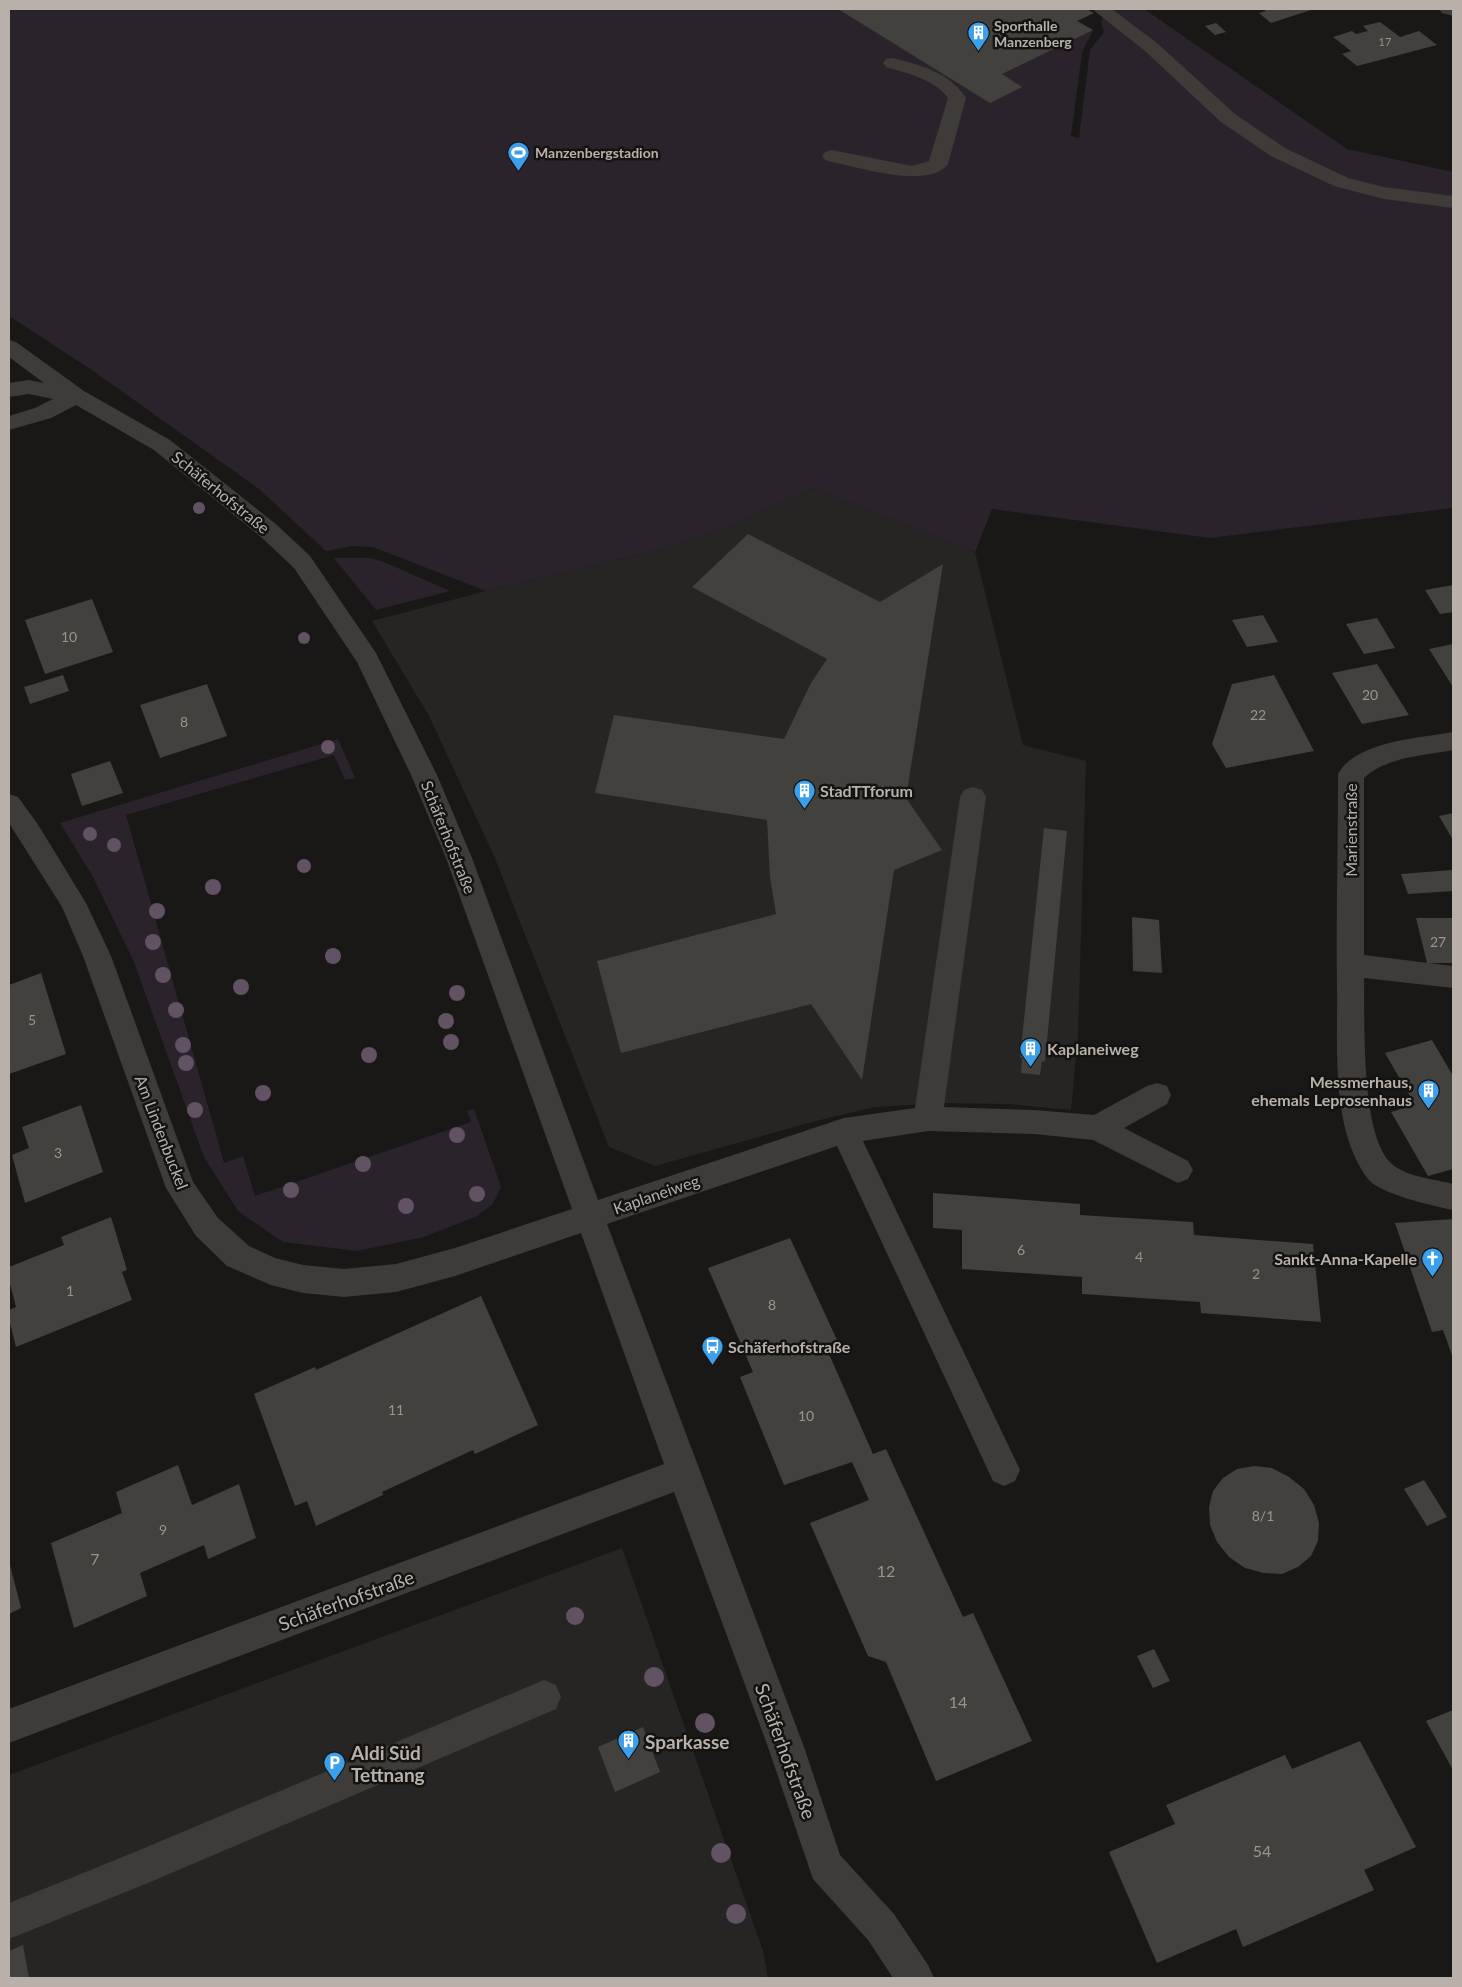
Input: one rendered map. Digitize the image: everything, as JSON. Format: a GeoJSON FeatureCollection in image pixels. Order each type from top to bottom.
{"type":"FeatureCollection","features":[{"type":"Feature","properties":{"kind":"street"},"geometry":{"type":"LineString","coordinates":[[1101,9],[1151,47],[1228,118],[1278,152],[1341,182],[1384,192],[1453,202]]}},
{"type":"Feature","properties":{"kind":"street"},"geometry":{"type":"LineString","coordinates":[[1448,9],[1453,11]]}},
{"type":"Feature","properties":{"kind":"street"},"geometry":{"type":"LineString","coordinates":[[832,156],[912,172],[928,169],[938,164],[957,98],[953,91],[937,78],[892,63]]}},
{"type":"Feature","properties":{"kind":"street","name":"Schäferhofstraße"},"geometry":{"type":"LineString","coordinates":[[9,347],[76,396],[162,445],[269,531],[302,562],[367,659],[424,775],[459,858],[683,1473],[786,1748],[826,1866],[881,1927],[915,1978]]}},
{"type":"Feature","properties":{"kind":"street"},"geometry":{"type":"LineString","coordinates":[[9,390],[29,387],[76,396]]}},
{"type":"Feature","properties":{"kind":"street"},"geometry":{"type":"LineString","coordinates":[[9,423],[43,412],[76,396]]}},
{"type":"Feature","properties":{"kind":"street","name":"Marienstraße"},"geometry":{"type":"LineString","coordinates":[[1453,741],[1376,756],[1360,764],[1351,774],[1350,965],[1352,1084],[1363,1139],[1380,1172],[1412,1187],[1453,1197]]}},
{"type":"Feature","properties":{"kind":"street"},"geometry":{"type":"LineString","coordinates":[[928,1120],[973,798]]}},
{"type":"Feature","properties":{"kind":"street","name":"Am Lindenbuckel"},"geometry":{"type":"LineString","coordinates":[[9,804],[28,830],[73,903],[97,956],[181,1188],[207,1227],[238,1256],[271,1271],[303,1279],[344,1283],[396,1278],[455,1262],[590,1216]]}},
{"type":"Feature","properties":{"kind":"street"},"geometry":{"type":"LineString","coordinates":[[1350,965],[1453,977]]}},
{"type":"Feature","properties":{"kind":"street"},"geometry":{"type":"LineString","coordinates":[[1097,1128],[1157,1095]]}},
{"type":"Feature","properties":{"kind":"street","name":"Kaplaneiweg"},"geometry":{"type":"LineString","coordinates":[[590,1216],[844,1131],[928,1120],[1034,1122],[1097,1128]]}},
{"type":"Feature","properties":{"kind":"street"},"geometry":{"type":"LineString","coordinates":[[1097,1128],[1178,1170]]}},
{"type":"Feature","properties":{"kind":"street"},"geometry":{"type":"LineString","coordinates":[[844,1131],[1004,1470]]}},
{"type":"Feature","properties":{"kind":"street","name":"Schäferhofstraße"},"geometry":{"type":"LineString","coordinates":[[9,1726],[683,1473]]}},
{"type":"Feature","properties":{"kind":"street"},"geometry":{"type":"LineString","coordinates":[[9,1920],[135,1870],[544,1698]]}},
{"type":"Feature","properties":{"kind":"shaded area"},"geometry":{"type":"Polygon","coordinates":[[[9,9],[1086,9],[1094,13],[1077,21],[1093,30],[1082,52],[1071,136],[1079,138],[1090,50],[1104,32],[1101,22],[1104,14],[1277,153],[1419,203],[1453,206],[1453,508],[1210,538],[992,509],[975,552],[813,488],[727,528],[667,548],[486,591],[373,547],[353,546],[326,551],[259,489],[89,368],[9,316],[9,9]]]}},
{"type":"Feature","properties":{"kind":"shaded area"},"geometry":{"type":"Polygon","coordinates":[[[1107,9],[1144,9],[1347,149],[1453,172],[1453,199],[1346,181],[1315,166],[1233,117],[1135,26],[1107,9]]]}},
{"type":"Feature","properties":{"kind":"shaded area"},"geometry":{"type":"Polygon","coordinates":[[[813,488],[975,552],[1023,745],[1086,761],[1078,1036],[1071,1110],[1009,1104],[941,1103],[875,1107],[816,1121],[655,1166],[609,1147],[494,856],[429,716],[372,621],[486,591],[667,548],[727,528],[813,488]]]}},
{"type":"Feature","properties":{"kind":"shaded area"},"geometry":{"type":"Polygon","coordinates":[[[334,558],[370,558],[384,562],[450,591],[376,610],[334,558]]]}},
{"type":"Feature","properties":{"kind":"shaded area"},"geometry":{"type":"Polygon","coordinates":[[[338,739],[355,778],[345,780],[334,755],[126,815],[224,1163],[243,1156],[255,1196],[471,1122],[467,1111],[474,1109],[501,1187],[493,1204],[477,1216],[424,1237],[357,1251],[283,1242],[238,1211],[204,1157],[134,962],[92,875],[60,823],[338,739]]]}},
{"type":"Feature","properties":{"kind":"shaded area","name":"Aldi Süd Tettnang"},"geometry":{"type":"Polygon","coordinates":[[[622,1548],[763,1951],[768,1978],[9,1978],[9,1775],[622,1548]]]}},
{"type":"Feature","properties":{"kind":"building","name":"Sporthalle Manzenberg"},"geometry":{"type":"Polygon","coordinates":[[[838,9],[1086,9],[1094,13],[1077,21],[1093,30],[1002,74],[1022,87],[990,103],[838,9]]]}},
{"type":"Feature","properties":{"kind":"building"},"geometry":{"type":"Polygon","coordinates":[[[1263,9],[1314,9],[1271,23],[1259,13],[1266,11],[1263,9]]]}},
{"type":"Feature","properties":{"kind":"building"},"geometry":{"type":"Polygon","coordinates":[[[1380,22],[1400,37],[1419,31],[1437,45],[1357,66],[1342,54],[1351,51],[1333,37],[1352,31],[1356,34],[1368,31],[1363,26],[1380,22]]]}},
{"type":"Feature","properties":{"kind":"building"},"geometry":{"type":"Polygon","coordinates":[[[1216,23],[1226,32],[1215,35],[1205,26],[1216,23]]]}},
{"type":"Feature","properties":{"kind":"building","name":"StadTTforum"},"geometry":{"type":"Polygon","coordinates":[[[748,534],[880,602],[943,564],[906,798],[942,850],[894,870],[862,1080],[811,1004],[621,1053],[597,961],[776,914],[770,877],[767,820],[595,793],[614,715],[784,739],[811,683],[827,659],[692,587],[748,534]]]}},
{"type":"Feature","properties":{"kind":"building"},"geometry":{"type":"Polygon","coordinates":[[[1453,585],[1453,612],[1440,614],[1425,590],[1453,585]]]}},
{"type":"Feature","properties":{"kind":"building"},"geometry":{"type":"Polygon","coordinates":[[[92,599],[113,652],[45,674],[25,620],[92,599]]]}},
{"type":"Feature","properties":{"kind":"building"},"geometry":{"type":"Polygon","coordinates":[[[1263,615],[1278,642],[1247,647],[1232,620],[1263,615]]]}},
{"type":"Feature","properties":{"kind":"building"},"geometry":{"type":"Polygon","coordinates":[[[1377,618],[1395,648],[1364,654],[1346,624],[1377,618]]]}},
{"type":"Feature","properties":{"kind":"building"},"geometry":{"type":"Polygon","coordinates":[[[1453,644],[1453,687],[1429,649],[1453,644]]]}},
{"type":"Feature","properties":{"kind":"building"},"geometry":{"type":"Polygon","coordinates":[[[1377,664],[1409,715],[1362,724],[1332,673],[1377,664]]]}},
{"type":"Feature","properties":{"kind":"building"},"geometry":{"type":"Polygon","coordinates":[[[63,675],[69,691],[30,704],[24,687],[63,675]]]}},
{"type":"Feature","properties":{"kind":"building"},"geometry":{"type":"Polygon","coordinates":[[[1274,675],[1314,751],[1226,768],[1212,744],[1232,684],[1274,675]]]}},
{"type":"Feature","properties":{"kind":"building"},"geometry":{"type":"Polygon","coordinates":[[[207,684],[227,736],[160,758],[140,705],[207,684]]]}},
{"type":"Feature","properties":{"kind":"building"},"geometry":{"type":"Polygon","coordinates":[[[110,761],[123,793],[82,806],[71,774],[110,761]]]}},
{"type":"Feature","properties":{"kind":"building"},"geometry":{"type":"Polygon","coordinates":[[[1453,813],[1453,840],[1439,816],[1453,813]]]}},
{"type":"Feature","properties":{"kind":"building"},"geometry":{"type":"Polygon","coordinates":[[[1044,828],[1067,831],[1045,1062],[1042,1061],[1040,1075],[1021,1073],[1022,1058],[1020,1058],[1044,828]]]}},
{"type":"Feature","properties":{"kind":"building"},"geometry":{"type":"Polygon","coordinates":[[[1452,870],[1453,891],[1408,894],[1401,874],[1452,870]]]}},
{"type":"Feature","properties":{"kind":"building"},"geometry":{"type":"Polygon","coordinates":[[[1132,917],[1159,920],[1162,973],[1133,971],[1132,917]]]}},
{"type":"Feature","properties":{"kind":"building"},"geometry":{"type":"Polygon","coordinates":[[[1416,918],[1453,918],[1453,963],[1427,963],[1416,918]]]}},
{"type":"Feature","properties":{"kind":"building"},"geometry":{"type":"Polygon","coordinates":[[[41,973],[66,1054],[9,1074],[9,985],[41,973]]]}},
{"type":"Feature","properties":{"kind":"building","name":"Messmerhaus, ehemals Leprosenhaus"},"geometry":{"type":"Polygon","coordinates":[[[1432,1040],[1453,1076],[1453,1169],[1428,1176],[1391,1112],[1415,1105],[1385,1053],[1432,1040]]]}},
{"type":"Feature","properties":{"kind":"building"},"geometry":{"type":"Polygon","coordinates":[[[81,1105],[103,1172],[25,1203],[12,1155],[29,1148],[22,1127],[81,1105]]]}},
{"type":"Feature","properties":{"kind":"building"},"geometry":{"type":"Polygon","coordinates":[[[933,1193],[1080,1204],[1080,1215],[1193,1222],[1194,1235],[1313,1244],[1321,1322],[1201,1313],[1200,1302],[1082,1294],[1082,1277],[962,1269],[962,1230],[933,1228],[933,1193]]]}},
{"type":"Feature","properties":{"kind":"building"},"geometry":{"type":"Polygon","coordinates":[[[111,1217],[127,1270],[122,1272],[132,1300],[16,1347],[9,1319],[9,1310],[16,1307],[9,1280],[9,1267],[64,1245],[61,1237],[111,1217]]]}},
{"type":"Feature","properties":{"kind":"building","name":"Sankt-Anna-Kapelle"},"geometry":{"type":"Polygon","coordinates":[[[1453,1219],[1453,1358],[1443,1330],[1432,1332],[1395,1223],[1453,1219]]]}},
{"type":"Feature","properties":{"kind":"building"},"geometry":{"type":"Polygon","coordinates":[[[790,1238],[837,1340],[825,1345],[873,1454],[886,1449],[963,1617],[973,1613],[1032,1741],[936,1781],[886,1662],[868,1656],[810,1523],[869,1500],[852,1462],[784,1485],[740,1377],[753,1372],[708,1268],[790,1238]]]}},
{"type":"Feature","properties":{"kind":"building"},"geometry":{"type":"Polygon","coordinates":[[[481,1296],[538,1425],[475,1454],[473,1450],[382,1492],[383,1495],[316,1526],[307,1501],[295,1506],[254,1394],[315,1367],[316,1370],[481,1296]]]}},
{"type":"Feature","properties":{"kind":"building"},"geometry":{"type":"Polygon","coordinates":[[[178,1465],[192,1505],[239,1484],[256,1538],[208,1559],[204,1545],[140,1573],[147,1596],[74,1628],[51,1543],[122,1513],[116,1492],[178,1465]]]}},
{"type":"Feature","properties":{"kind":"building"},"geometry":{"type":"Polygon","coordinates":[[[1254,1466],[1272,1468],[1289,1477],[1304,1489],[1314,1505],[1319,1523],[1318,1541],[1311,1556],[1298,1567],[1282,1574],[1264,1573],[1245,1568],[1229,1557],[1217,1542],[1210,1525],[1209,1507],[1213,1491],[1223,1478],[1237,1469],[1254,1466]]]}},
{"type":"Feature","properties":{"kind":"building"},"geometry":{"type":"Polygon","coordinates":[[[1424,1480],[1447,1517],[1427,1526],[1404,1489],[1424,1480]]]}},
{"type":"Feature","properties":{"kind":"building"},"geometry":{"type":"Polygon","coordinates":[[[9,1561],[21,1608],[9,1614],[9,1561]]]}},
{"type":"Feature","properties":{"kind":"building"},"geometry":{"type":"Polygon","coordinates":[[[1154,1649],[1170,1681],[1153,1688],[1137,1656],[1154,1649]]]}},
{"type":"Feature","properties":{"kind":"building"},"geometry":{"type":"Polygon","coordinates":[[[1453,1710],[1453,1770],[1426,1721],[1453,1710]]]}},
{"type":"Feature","properties":{"kind":"building","name":"Sparkasse"},"geometry":{"type":"Polygon","coordinates":[[[643,1727],[660,1772],[615,1792],[598,1747],[643,1727]]]}},
{"type":"Feature","properties":{"kind":"building"},"geometry":{"type":"Polygon","coordinates":[[[1360,1741],[1416,1847],[1364,1870],[1374,1890],[1243,1947],[1236,1929],[1157,1963],[1109,1852],[1175,1824],[1166,1805],[1285,1755],[1292,1769],[1360,1741]]]}},
{"type":"Feature","properties":{"kind":"building"},"geometry":{"type":"Polygon","coordinates":[[[23,1945],[29,1978],[9,1978],[9,1951],[23,1945]]]}},
{"type":"Feature","properties":{"kind":"place","name":"Sporthalle Manzenberg"},"geometry":{"type":"Point","coordinates":[978,52]}},
{"type":"Feature","properties":{"kind":"place","name":"Manzenbergstadion"},"geometry":{"type":"Point","coordinates":[519,171]}},
{"type":"Feature","properties":{"kind":"place","name":"StadTTforum"},"geometry":{"type":"Point","coordinates":[804,809]}},
{"type":"Feature","properties":{"kind":"place","name":"Kaplaneiweg"},"geometry":{"type":"Point","coordinates":[1031,1067]}},
{"type":"Feature","properties":{"kind":"place","name":"Messmerhaus, ehemals Leprosenhaus"},"geometry":{"type":"Point","coordinates":[1428,1109]}},
{"type":"Feature","properties":{"kind":"place","name":"Sankt-Anna-Kapelle"},"geometry":{"type":"Point","coordinates":[1433,1277]}},
{"type":"Feature","properties":{"kind":"place","name":"Schäferhofstraße"},"geometry":{"type":"Point","coordinates":[712,1365]}},
{"type":"Feature","properties":{"kind":"place","name":"Sparkasse"},"geometry":{"type":"Point","coordinates":[629,1760]}},
{"type":"Feature","properties":{"kind":"place","name":"Aldi Süd Tettnang"},"geometry":{"type":"Point","coordinates":[335,1782]}}]}
